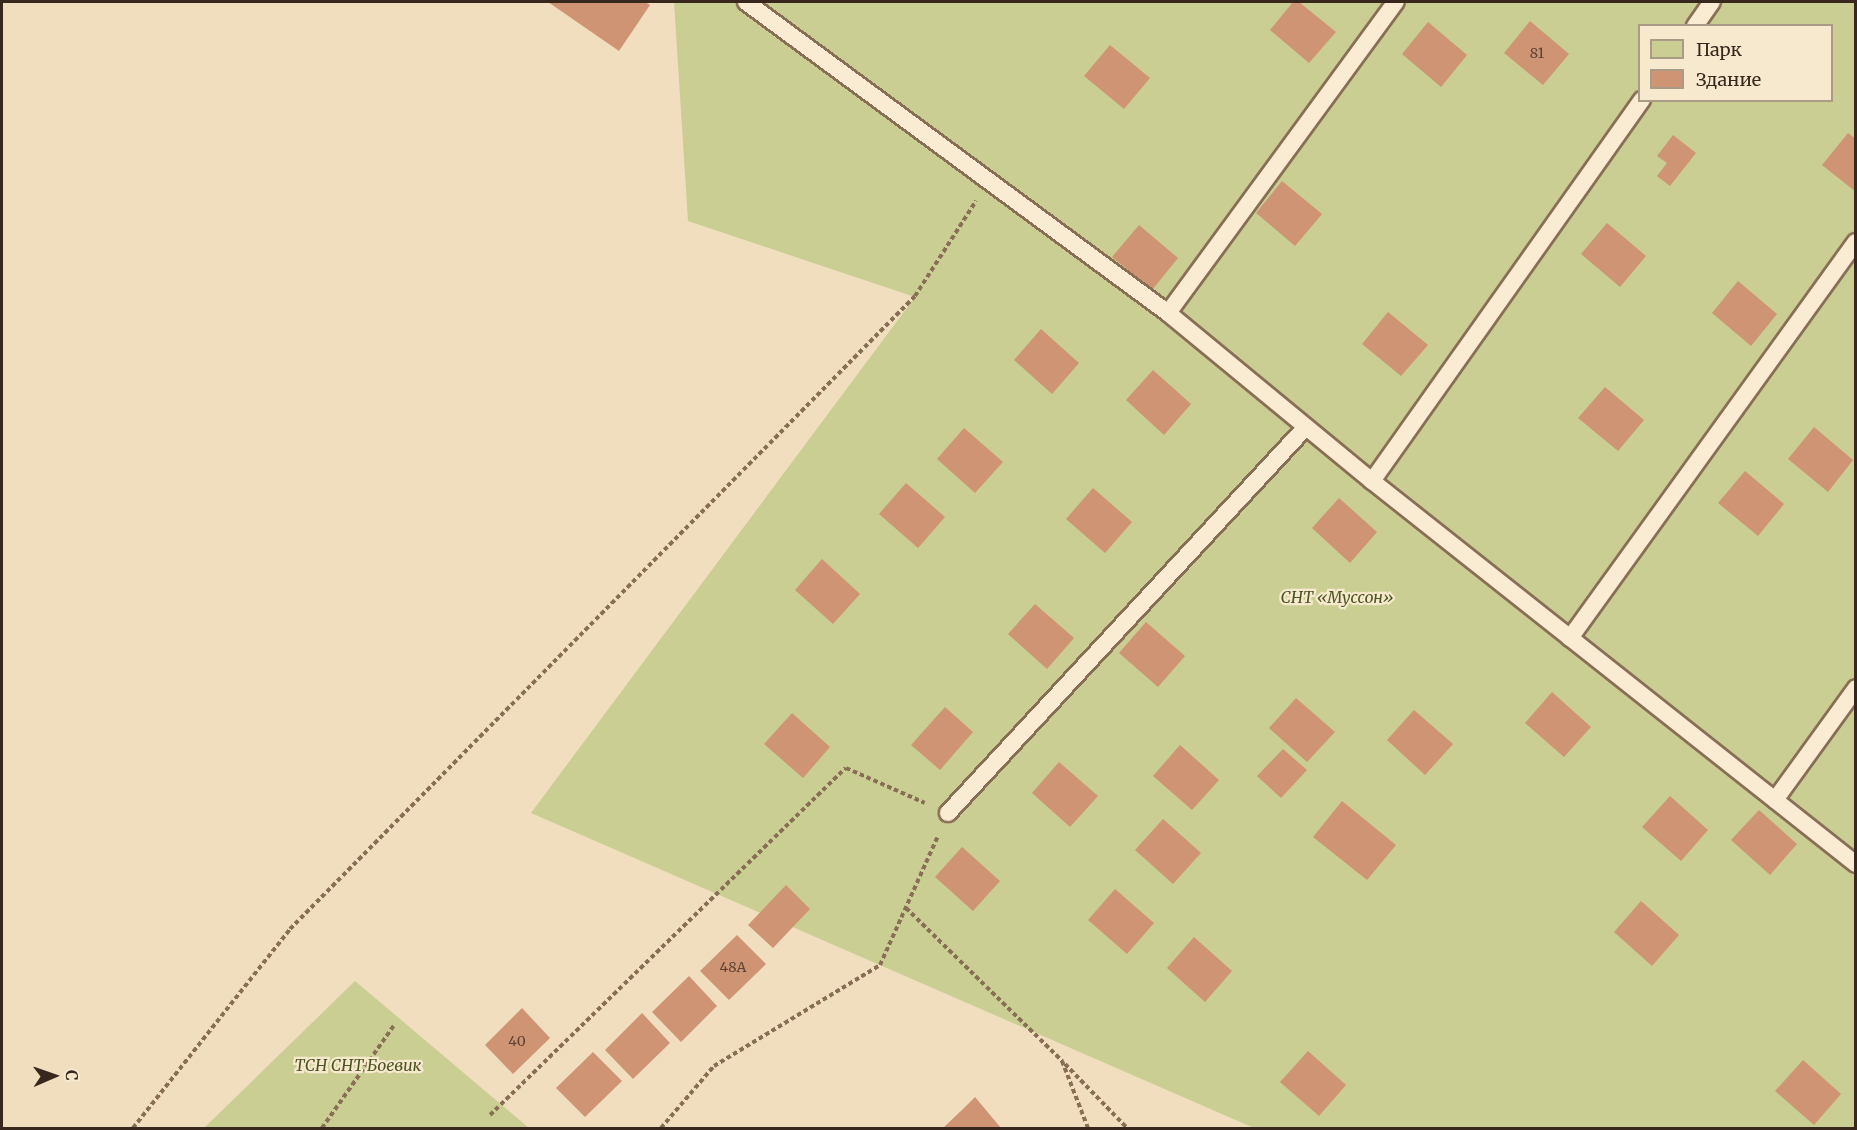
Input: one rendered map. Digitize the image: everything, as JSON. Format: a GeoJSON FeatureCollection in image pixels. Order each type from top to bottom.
{"type":"FeatureCollection","features":[{"type":"Feature","properties":{"kind":"lane"},"geometry":{"type":"LineString","coordinates":[[1168,313],[1396,2]]}},
{"type":"Feature","properties":{"kind":"lane"},"geometry":{"type":"LineString","coordinates":[[1696,24],[1713,2]]}},
{"type":"Feature","properties":{"kind":"lane"},"geometry":{"type":"LineString","coordinates":[[753,4],[1168,313],[1372,481],[1856,864]]}},
{"type":"Feature","properties":{"kind":"lane"},"geometry":{"type":"LineString","coordinates":[[1372,481],[1641,102]]}},
{"type":"Feature","properties":{"kind":"lane"},"geometry":{"type":"LineString","coordinates":[[1570,638],[1856,242]]}},
{"type":"Feature","properties":{"kind":"lane"},"geometry":{"type":"LineString","coordinates":[[948,813],[1306,427]]}},
{"type":"Feature","properties":{"kind":"lane"},"geometry":{"type":"LineString","coordinates":[[1775,800],[1856,688]]}},
{"type":"Feature","properties":{"kind":"path"},"geometry":{"type":"LineString","coordinates":[[133,1128],[290,928],[915,296],[989,181]]}},
{"type":"Feature","properties":{"kind":"path"},"geometry":{"type":"LineString","coordinates":[[490,1115],[846,768],[948,813],[880,965],[714,1066],[661,1128]]}},
{"type":"Feature","properties":{"kind":"path"},"geometry":{"type":"LineString","coordinates":[[906,908],[1127,1128]]}},
{"type":"Feature","properties":{"kind":"path"},"geometry":{"type":"LineString","coordinates":[[322,1128],[394,1025]]}},
{"type":"Feature","properties":{"kind":"path"},"geometry":{"type":"LineString","coordinates":[[1062,1061],[1088,1128]]}},
{"type":"Feature","properties":{"kind":"green space","name":"СНТ «Муссон»"},"geometry":{"type":"Polygon","coordinates":[[[674,2],[1855,2],[1855,1128],[1254,1128],[531,813],[915,297],[688,221],[674,2]]]}},
{"type":"Feature","properties":{"kind":"green space","name":"ТСН СНТ Боевик"},"geometry":{"type":"Polygon","coordinates":[[[355,981],[529,1128],[204,1128],[355,981]]]}},
{"type":"Feature","properties":{"kind":"building"},"geometry":{"type":"Polygon","coordinates":[[[548,2],[645,2],[650,5],[619,51],[548,2]]]}},
{"type":"Feature","properties":{"kind":"building"},"geometry":{"type":"Polygon","coordinates":[[[1293,2],[1299,2],[1336,32],[1309,63],[1270,30],[1293,2]]]}},
{"type":"Feature","properties":{"kind":"building"},"geometry":{"type":"Polygon","coordinates":[[[1530,21],[1569,54],[1543,85],[1504,53],[1530,21]]]}},
{"type":"Feature","properties":{"kind":"building"},"geometry":{"type":"Polygon","coordinates":[[[1428,22],[1467,55],[1441,87],[1402,54],[1428,22]]]}},
{"type":"Feature","properties":{"kind":"building"},"geometry":{"type":"Polygon","coordinates":[[[1110,45],[1150,78],[1124,109],[1084,76],[1110,45]]]}},
{"type":"Feature","properties":{"kind":"building"},"geometry":{"type":"Polygon","coordinates":[[[1848,133],[1856,139],[1856,192],[1822,165],[1848,133]]]}},
{"type":"Feature","properties":{"kind":"building"},"geometry":{"type":"Polygon","coordinates":[[[1673,135],[1696,153],[1670,186],[1657,176],[1667,163],[1657,156],[1673,135]]]}},
{"type":"Feature","properties":{"kind":"building"},"geometry":{"type":"Polygon","coordinates":[[[1282,181],[1322,214],[1295,246],[1256,213],[1282,181]]]}},
{"type":"Feature","properties":{"kind":"building"},"geometry":{"type":"Polygon","coordinates":[[[1607,223],[1646,256],[1620,287],[1581,254],[1607,223]]]}},
{"type":"Feature","properties":{"kind":"building"},"geometry":{"type":"Polygon","coordinates":[[[1139,225],[1178,258],[1152,290],[1112,257],[1139,225]]]}},
{"type":"Feature","properties":{"kind":"building"},"geometry":{"type":"Polygon","coordinates":[[[1738,281],[1777,314],[1751,346],[1712,313],[1738,281]]]}},
{"type":"Feature","properties":{"kind":"building"},"geometry":{"type":"Polygon","coordinates":[[[1388,312],[1428,345],[1401,376],[1362,344],[1388,312]]]}},
{"type":"Feature","properties":{"kind":"building"},"geometry":{"type":"Polygon","coordinates":[[[1041,329],[1079,363],[1052,394],[1014,360],[1041,329]]]}},
{"type":"Feature","properties":{"kind":"building"},"geometry":{"type":"Polygon","coordinates":[[[1153,370],[1191,404],[1164,435],[1126,400],[1153,370]]]}},
{"type":"Feature","properties":{"kind":"building"},"geometry":{"type":"Polygon","coordinates":[[[1605,387],[1644,420],[1618,451],[1578,418],[1605,387]]]}},
{"type":"Feature","properties":{"kind":"building"},"geometry":{"type":"Polygon","coordinates":[[[1814,427],[1853,460],[1828,492],[1788,459],[1814,427]]]}},
{"type":"Feature","properties":{"kind":"building"},"geometry":{"type":"Polygon","coordinates":[[[964,428],[1003,462],[975,493],[937,459],[964,428]]]}},
{"type":"Feature","properties":{"kind":"building"},"geometry":{"type":"Polygon","coordinates":[[[1745,471],[1784,504],[1758,536],[1718,503],[1745,471]]]}},
{"type":"Feature","properties":{"kind":"building"},"geometry":{"type":"Polygon","coordinates":[[[906,483],[945,517],[918,548],[879,514],[906,483]]]}},
{"type":"Feature","properties":{"kind":"building"},"geometry":{"type":"Polygon","coordinates":[[[1093,488],[1132,522],[1105,553],[1066,519],[1093,488]]]}},
{"type":"Feature","properties":{"kind":"building"},"geometry":{"type":"Polygon","coordinates":[[[1339,498],[1377,532],[1350,563],[1312,528],[1339,498]]]}},
{"type":"Feature","properties":{"kind":"building"},"geometry":{"type":"Polygon","coordinates":[[[822,559],[860,594],[833,624],[795,590],[822,559]]]}},
{"type":"Feature","properties":{"kind":"building"},"geometry":{"type":"Polygon","coordinates":[[[1035,604],[1074,638],[1047,669],[1008,634],[1035,604]]]}},
{"type":"Feature","properties":{"kind":"building"},"geometry":{"type":"Polygon","coordinates":[[[1146,622],[1185,656],[1158,687],[1119,653],[1146,622]]]}},
{"type":"Feature","properties":{"kind":"building"},"geometry":{"type":"Polygon","coordinates":[[[1552,692],[1591,727],[1564,757],[1525,723],[1552,692]]]}},
{"type":"Feature","properties":{"kind":"building"},"geometry":{"type":"Polygon","coordinates":[[[1296,698],[1335,732],[1307,762],[1269,728],[1296,698]]]}},
{"type":"Feature","properties":{"kind":"building"},"geometry":{"type":"Polygon","coordinates":[[[945,707],[973,732],[940,770],[911,745],[945,707]]]}},
{"type":"Feature","properties":{"kind":"building"},"geometry":{"type":"Polygon","coordinates":[[[1414,710],[1453,744],[1425,775],[1387,740],[1414,710]]]}},
{"type":"Feature","properties":{"kind":"building"},"geometry":{"type":"Polygon","coordinates":[[[792,713],[830,747],[803,778],[764,744],[792,713]]]}},
{"type":"Feature","properties":{"kind":"building"},"geometry":{"type":"Polygon","coordinates":[[[1180,745],[1219,780],[1192,810],[1153,776],[1180,745]]]}},
{"type":"Feature","properties":{"kind":"building"},"geometry":{"type":"Polygon","coordinates":[[[1283,749],[1307,770],[1281,798],[1257,776],[1283,749]]]}},
{"type":"Feature","properties":{"kind":"building"},"geometry":{"type":"Polygon","coordinates":[[[1059,762],[1098,796],[1070,827],[1032,793],[1059,762]]]}},
{"type":"Feature","properties":{"kind":"building"},"geometry":{"type":"Polygon","coordinates":[[[1670,796],[1708,830],[1681,861],[1642,827],[1670,796]]]}},
{"type":"Feature","properties":{"kind":"building"},"geometry":{"type":"Polygon","coordinates":[[[1342,801],[1396,845],[1367,880],[1313,837],[1342,801]]]}},
{"type":"Feature","properties":{"kind":"building"},"geometry":{"type":"Polygon","coordinates":[[[1759,810],[1797,844],[1770,875],[1731,840],[1759,810]]]}},
{"type":"Feature","properties":{"kind":"building"},"geometry":{"type":"Polygon","coordinates":[[[1163,819],[1201,853],[1173,884],[1135,850],[1163,819]]]}},
{"type":"Feature","properties":{"kind":"building"},"geometry":{"type":"Polygon","coordinates":[[[962,847],[1000,881],[973,911],[935,877],[962,847]]]}},
{"type":"Feature","properties":{"kind":"building"},"geometry":{"type":"Polygon","coordinates":[[[786,885],[810,909],[773,948],[748,925],[786,885]]]}},
{"type":"Feature","properties":{"kind":"building"},"geometry":{"type":"Polygon","coordinates":[[[1115,889],[1154,923],[1127,954],[1088,920],[1115,889]]]}},
{"type":"Feature","properties":{"kind":"building"},"geometry":{"type":"Polygon","coordinates":[[[1641,901],[1679,935],[1652,966],[1614,932],[1641,901]]]}},
{"type":"Feature","properties":{"kind":"building"},"geometry":{"type":"Polygon","coordinates":[[[737,935],[766,964],[729,1000],[700,971],[737,935]]]}},
{"type":"Feature","properties":{"kind":"building"},"geometry":{"type":"Polygon","coordinates":[[[1194,937],[1232,971],[1205,1002],[1167,968],[1194,937]]]}},
{"type":"Feature","properties":{"kind":"building"},"geometry":{"type":"Polygon","coordinates":[[[689,976],[717,1006],[681,1042],[652,1012],[689,976]]]}},
{"type":"Feature","properties":{"kind":"building"},"geometry":{"type":"Polygon","coordinates":[[[522,1008],[550,1038],[513,1074],[485,1045],[522,1008]]]}},
{"type":"Feature","properties":{"kind":"building"},"geometry":{"type":"Polygon","coordinates":[[[642,1013],[670,1043],[633,1079],[605,1050],[642,1013]]]}},
{"type":"Feature","properties":{"kind":"building"},"geometry":{"type":"Polygon","coordinates":[[[1308,1051],[1346,1085],[1319,1116],[1280,1082],[1308,1051]]]}},
{"type":"Feature","properties":{"kind":"building"},"geometry":{"type":"Polygon","coordinates":[[[593,1052],[622,1081],[585,1117],[556,1088],[593,1052]]]}},
{"type":"Feature","properties":{"kind":"building"},"geometry":{"type":"Polygon","coordinates":[[[1803,1060],[1841,1094],[1814,1125],[1775,1091],[1803,1060]]]}},
{"type":"Feature","properties":{"kind":"building"},"geometry":{"type":"Polygon","coordinates":[[[975,1097],[1001,1128],[943,1128],[963,1109],[975,1097]]]}}]}
